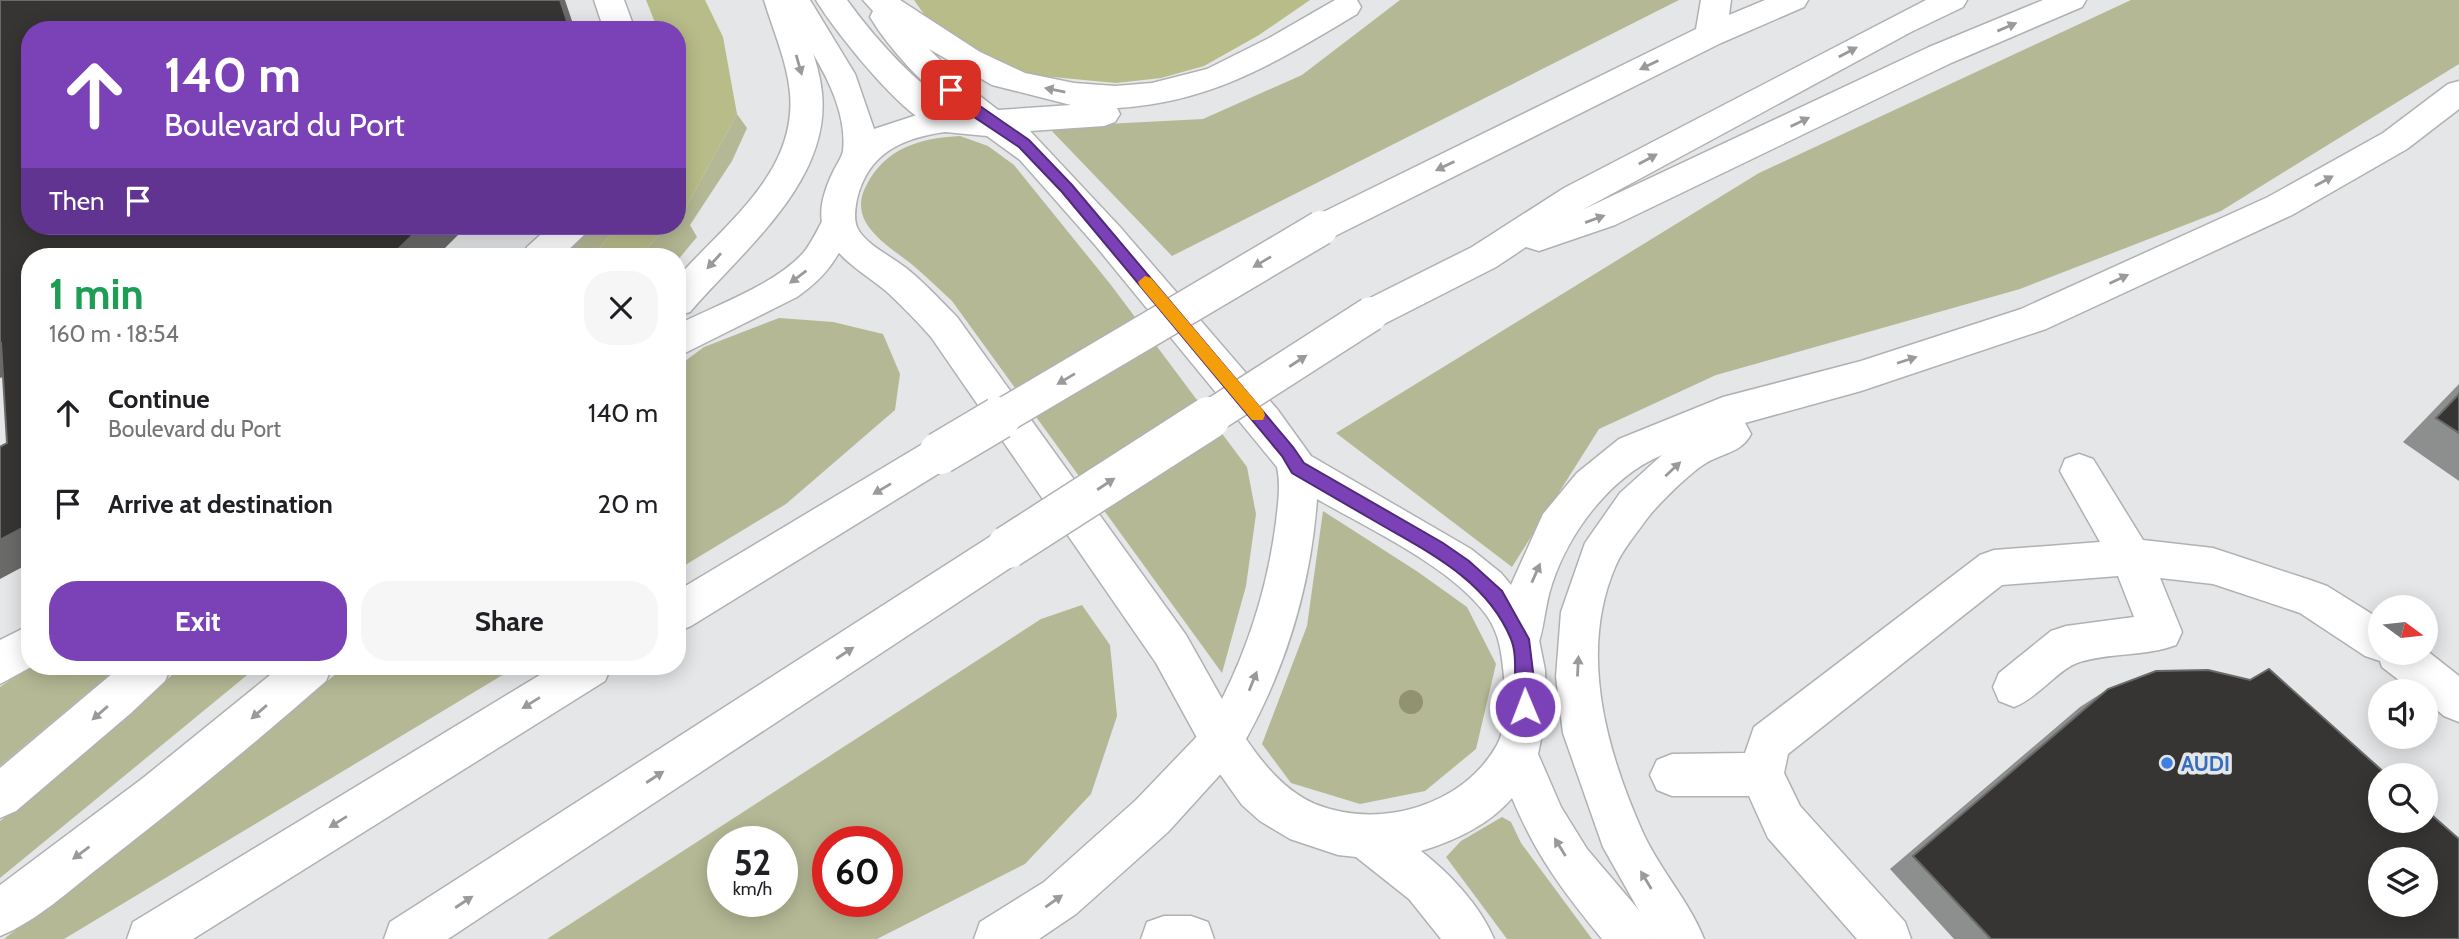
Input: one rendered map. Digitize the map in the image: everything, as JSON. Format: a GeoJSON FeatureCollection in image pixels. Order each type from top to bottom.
{"type":"FeatureCollection","features":[{"type":"Feature","properties":{"kind":"main road"},"geometry":{"type":"LineString","coordinates":[[609,0],[617,21]]}},
{"type":"Feature","properties":{"kind":"main road"},"geometry":{"type":"LineString","coordinates":[[686,292],[770,202],[799,151],[806,125],[806,97],[799,62],[779,0]]}},
{"type":"Feature","properties":{"kind":"main road"},"geometry":{"type":"LineString","coordinates":[[794,0],[831,59],[851,99],[858,120],[860,156]]}},
{"type":"Feature","properties":{"kind":"main road"},"geometry":{"type":"LineString","coordinates":[[831,0],[887,73],[921,104],[947,120]]}},
{"type":"Feature","properties":{"kind":"main road"},"geometry":{"type":"LineString","coordinates":[[872,0],[923,63],[996,127],[1024,143],[1067,189],[1293,460],[1463,566],[1496,596],[1520,639]]}},
{"type":"Feature","properties":{"kind":"main road"},"geometry":{"type":"LineString","coordinates":[[878,0],[984,68],[1040,87],[1120,98],[1141,97],[1199,86],[1269,52],[1352,4]]}},
{"type":"Feature","properties":{"kind":"main road"},"geometry":{"type":"LineString","coordinates":[[1710,35],[1716,0]]}},
{"type":"Feature","properties":{"kind":"main road"},"geometry":{"type":"LineString","coordinates":[[686,608],[940,453],[1321,228],[1710,35],[1793,0]]}},
{"type":"Feature","properties":{"kind":"main road"},"geometry":{"type":"LineString","coordinates":[[407,939],[1007,547],[1371,314],[1484,257],[1576,197],[1888,31],[1952,0]]}},
{"type":"Feature","properties":{"kind":"main road"},"geometry":{"type":"LineString","coordinates":[[1484,257],[1603,216],[1940,55],[2071,0]]}},
{"type":"Feature","properties":{"kind":"main road"},"geometry":{"type":"LineString","coordinates":[[686,337],[785,287],[818,260],[838,223],[844,184],[860,156],[873,145],[902,130],[947,120],[996,127],[1147,111],[1208,96],[1249,76],[1352,4]]}},
{"type":"Feature","properties":{"kind":"main road"},"geometry":{"type":"LineString","coordinates":[[838,223],[851,245],[911,293],[944,327],[1174,653],[1241,773],[1258,792],[1302,822],[1343,834],[1366,837],[1406,833],[1435,826],[1454,816],[1497,784],[1516,755],[1525,707],[1520,639],[1531,585],[1556,526],[1591,485],[1632,450],[1723,413],[1861,376],[2033,319],[2280,206],[2395,141],[2459,92]]}},
{"type":"Feature","properties":{"kind":"main road"},"geometry":{"type":"LineString","coordinates":[[549,248],[562,235]]}},
{"type":"Feature","properties":{"kind":"main road"},"geometry":{"type":"LineString","coordinates":[[1681,939],[1626,847],[1585,733],[1577,677],[1581,612],[1599,556],[1634,505],[1690,453],[1861,376]]}},
{"type":"Feature","properties":{"kind":"main road"},"geometry":{"type":"LineString","coordinates":[[997,939],[1070,889],[1152,816],[1222,741],[1242,707],[1276,618],[1296,525],[1293,460]]}},
{"type":"Feature","properties":{"kind":"main road"},"geometry":{"type":"LineString","coordinates":[[2014,687],[2066,645],[2161,632],[2131,557],[2079,471]]}},
{"type":"Feature","properties":{"kind":"main road"},"geometry":{"type":"LineString","coordinates":[[1888,939],[1784,822],[1762,774],[1769,742],[1994,568],[2131,557],[2213,566],[2313,599],[2368,634]]}},
{"type":"Feature","properties":{"kind":"main road"},"geometry":{"type":"LineString","coordinates":[[0,664],[21,650]]}},
{"type":"Feature","properties":{"kind":"main road"},"geometry":{"type":"LineString","coordinates":[[2412,665],[2459,702]]}},
{"type":"Feature","properties":{"kind":"main road"},"geometry":{"type":"LineString","coordinates":[[0,796],[142,675]]}},
{"type":"Feature","properties":{"kind":"main road"},"geometry":{"type":"LineString","coordinates":[[0,914],[148,802],[302,675]]}},
{"type":"Feature","properties":{"kind":"main road"},"geometry":{"type":"LineString","coordinates":[[150,939],[577,675]]}},
{"type":"Feature","properties":{"kind":"main road"},"geometry":{"type":"LineString","coordinates":[[1516,755],[1545,823],[1571,864],[1632,939]]}},
{"type":"Feature","properties":{"kind":"main road"},"geometry":{"type":"LineString","coordinates":[[1672,775],[1762,774]]}},
{"type":"Feature","properties":{"kind":"main road"},"geometry":{"type":"LineString","coordinates":[[1366,837],[1425,883],[1471,939]]}},
{"type":"Feature","properties":{"kind":"main road"},"geometry":{"type":"LineString","coordinates":[[1164,939],[1191,939]]}},
{"type":"Feature","properties":{"kind":"green space"},"geometry":{"type":"Polygon","coordinates":[[[646,0],[705,0],[723,37],[737,114],[686,207],[686,21],[654,21],[646,0]]]}},
{"type":"Feature","properties":{"kind":"green space"},"geometry":{"type":"Polygon","coordinates":[[[914,0],[1310,0],[1259,35],[1204,66],[1161,78],[1116,83],[1042,76],[1009,69],[974,51],[926,17],[914,0]]]}},
{"type":"Feature","properties":{"kind":"green space"},"geometry":{"type":"Polygon","coordinates":[[[1400,0],[1679,0],[1172,256],[1048,127],[1203,119],[1302,75],[1400,0]]]}},
{"type":"Feature","properties":{"kind":"green space"},"geometry":{"type":"Polygon","coordinates":[[[2131,0],[2459,0],[2459,64],[2221,211],[2020,289],[1716,375],[1599,429],[1512,567],[1336,433],[1759,173],[2131,0]]]}},
{"type":"Feature","properties":{"kind":"green space"},"geometry":{"type":"Polygon","coordinates":[[[737,114],[747,128],[732,161],[690,225],[697,237],[686,250],[686,248],[647,248],[660,235],[686,235],[686,207],[737,114]]]}},
{"type":"Feature","properties":{"kind":"green space"},"geometry":{"type":"Polygon","coordinates":[[[960,136],[988,146],[1014,165],[1111,285],[1247,467],[1256,514],[1246,586],[1222,673],[952,301],[882,241],[863,217],[862,194],[883,162],[918,143],[960,136]]]}},
{"type":"Feature","properties":{"kind":"green space"},"geometry":{"type":"Polygon","coordinates":[[[579,235],[610,235],[600,248],[569,248],[579,235]]]}},
{"type":"Feature","properties":{"kind":"green space"},"geometry":{"type":"Polygon","coordinates":[[[610,235],[660,235],[647,248],[600,248],[610,235]]]}},
{"type":"Feature","properties":{"kind":"green space"},"geometry":{"type":"Polygon","coordinates":[[[779,318],[833,322],[883,334],[900,374],[895,410],[786,504],[686,565],[686,360],[704,347],[779,318]]]}},
{"type":"Feature","properties":{"kind":"green space"},"geometry":{"type":"Polygon","coordinates":[[[1323,511],[1467,607],[1496,664],[1476,749],[1425,791],[1360,804],[1291,783],[1262,744],[1307,626],[1323,511]]]}},
{"type":"Feature","properties":{"kind":"green space"},"geometry":{"type":"Polygon","coordinates":[[[1082,605],[1110,645],[1117,716],[1091,794],[1025,864],[877,939],[547,939],[707,835],[707,917],[798,917],[798,826],[721,826],[1041,619],[1082,605]]]}},
{"type":"Feature","properties":{"kind":"green space"},"geometry":{"type":"Polygon","coordinates":[[[21,672],[21,675],[108,675],[0,766],[0,687],[21,672]]]}},
{"type":"Feature","properties":{"kind":"green space"},"geometry":{"type":"Polygon","coordinates":[[[172,675],[247,675],[0,878],[0,821],[59,775],[172,675]]]}},
{"type":"Feature","properties":{"kind":"green space"},"geometry":{"type":"Polygon","coordinates":[[[335,675],[503,675],[64,939],[4,939],[226,767],[335,675]]]}},
{"type":"Feature","properties":{"kind":"green space"},"geometry":{"type":"Polygon","coordinates":[[[1502,817],[1511,822],[1521,843],[1592,939],[1507,939],[1446,857],[1461,841],[1502,817]]]}},
{"type":"Feature","properties":{"kind":"building"},"geometry":{"type":"Polygon","coordinates":[[[0,0],[560,0],[567,21],[21,21],[21,235],[413,235],[399,248],[21,248],[21,529],[0,540],[0,447],[7,443],[0,343],[0,0]]]}},
{"type":"Feature","properties":{"kind":"building"},"geometry":{"type":"Polygon","coordinates":[[[2459,394],[2459,433],[2436,418],[2459,394]]]}},
{"type":"Feature","properties":{"kind":"building","name":"AUDI"},"geometry":{"type":"Polygon","coordinates":[[[2269,669],[2374,763],[2368,763],[2368,833],[2438,833],[2438,821],[2459,839],[2459,939],[1991,939],[1913,856],[2108,689],[2156,671],[2208,670],[2250,680],[2269,669]]]}},
{"type":"Feature","properties":{"kind":"slow traffic"},"geometry":{"type":"LineString","coordinates":[[1145,282],[1257,415]]}},
{"type":"Feature","properties":{"kind":"place","name":"AUDI"},"geometry":{"type":"Point","coordinates":[2167,763]}},
{"type":"Feature","properties":{"kind":"route"},"geometry":{"type":"LineString","coordinates":[[951,90],[978,114],[1024,143],[1067,189],[1287,451],[1298,468],[1437,549],[1484,583],[1510,617],[1520,639],[1525,707]]}}]}
